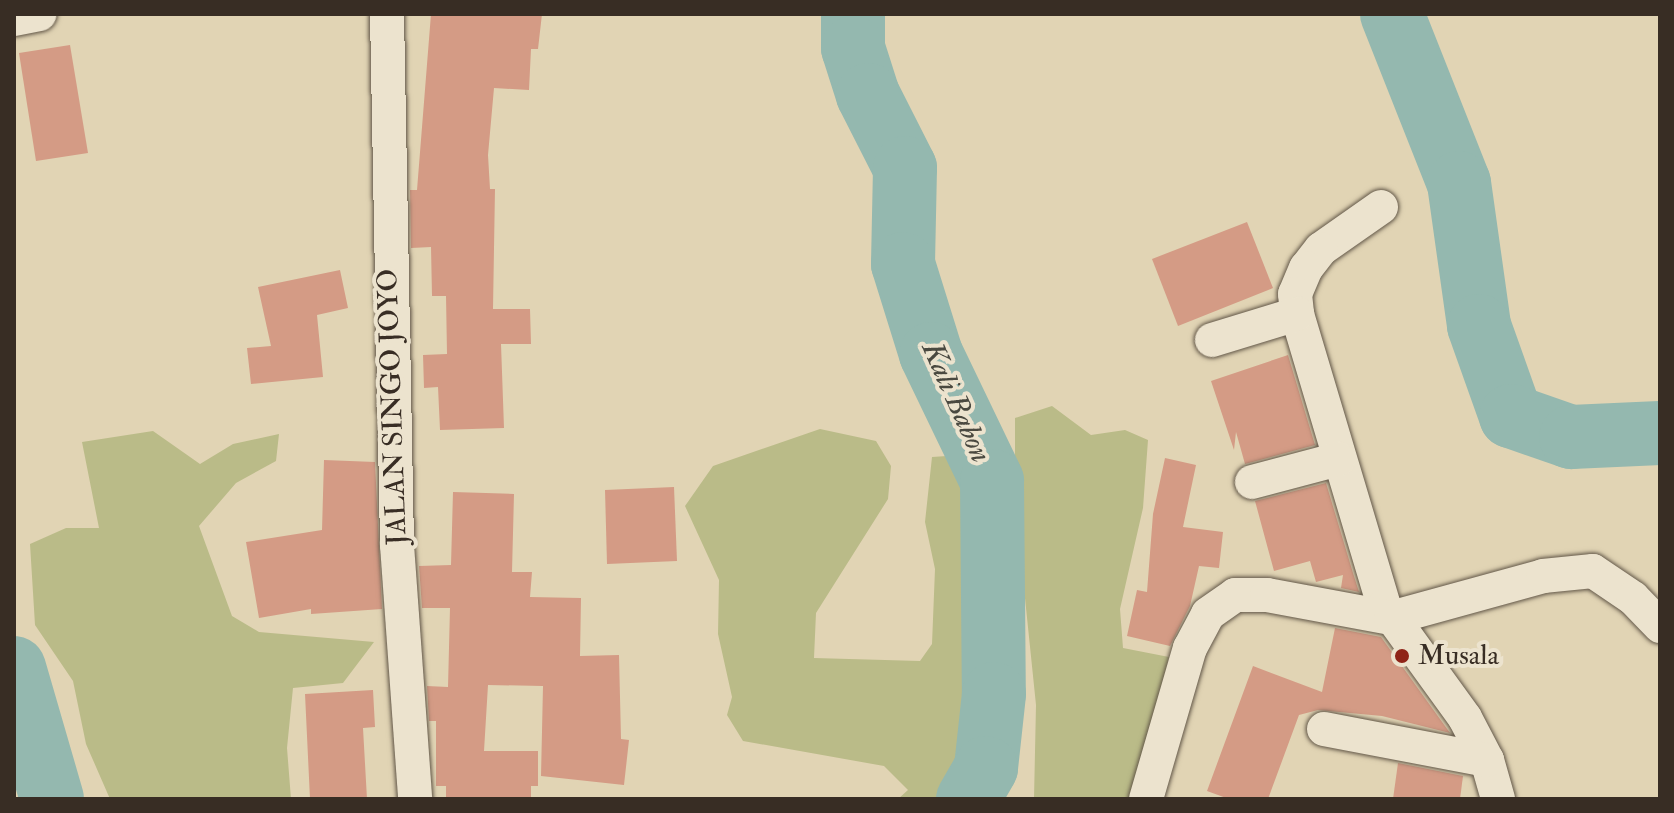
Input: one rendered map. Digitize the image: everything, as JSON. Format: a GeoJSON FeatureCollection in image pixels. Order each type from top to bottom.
{"type":"FeatureCollection","features":[{"type":"Feature","properties":{"kind":"street"},"geometry":{"type":"LineString","coordinates":[[14,19],[40,14]]}},
{"type":"Feature","properties":{"kind":"street","name":"JALAN SINGO JOYO"},"geometry":{"type":"LineString","coordinates":[[387,14],[397,545],[415,799]]}},
{"type":"Feature","properties":{"kind":"street"},"geometry":{"type":"LineString","coordinates":[[1381,207],[1321,249],[1306,268],[1295,294],[1297,314],[1371,569],[1391,618],[1465,718],[1487,760],[1498,799]]}},
{"type":"Feature","properties":{"kind":"street"},"geometry":{"type":"LineString","coordinates":[[1212,340],[1297,314]]}},
{"type":"Feature","properties":{"kind":"street"},"geometry":{"type":"LineString","coordinates":[[1252,482],[1339,459]]}},
{"type":"Feature","properties":{"kind":"street"},"geometry":{"type":"LineString","coordinates":[[1146,799],[1190,648],[1208,614],[1235,595],[1267,595],[1391,618],[1543,576],[1593,571],[1633,598],[1660,626]]}},
{"type":"Feature","properties":{"kind":"street"},"geometry":{"type":"LineString","coordinates":[[1324,729],[1487,760]]}},
{"type":"Feature","properties":{"kind":"green space"},"geometry":{"type":"Polygon","coordinates":[[[1052,406],[1091,435],[1125,430],[1148,440],[1143,508],[1120,609],[1123,648],[1169,657],[1133,799],[1034,799],[1036,705],[1015,501],[1015,418],[1052,406]]]}},
{"type":"Feature","properties":{"kind":"green space"},"geometry":{"type":"Polygon","coordinates":[[[820,429],[876,441],[891,466],[888,499],[816,613],[814,658],[920,661],[932,644],[935,569],[925,522],[932,457],[962,455],[963,691],[974,737],[970,788],[961,799],[898,799],[908,790],[884,766],[743,741],[727,715],[732,697],[718,634],[719,580],[685,506],[713,466],[820,429]]]}},
{"type":"Feature","properties":{"kind":"green space"},"geometry":{"type":"Polygon","coordinates":[[[153,431],[200,464],[233,444],[279,434],[276,461],[236,483],[199,526],[232,616],[259,632],[374,642],[343,683],[293,688],[287,748],[291,799],[110,799],[86,744],[73,681],[35,625],[30,544],[66,528],[99,528],[82,442],[153,431]]]}},
{"type":"Feature","properties":{"kind":"building"},"geometry":{"type":"Polygon","coordinates":[[[431,14],[542,14],[538,49],[531,49],[529,90],[494,88],[488,155],[490,189],[495,189],[493,309],[530,309],[531,344],[501,344],[504,428],[440,430],[438,387],[424,388],[423,355],[447,354],[446,296],[432,296],[431,247],[411,248],[410,190],[417,190],[431,14]]]}},
{"type":"Feature","properties":{"kind":"building"},"geometry":{"type":"Polygon","coordinates":[[[70,45],[88,153],[36,161],[19,53],[70,45]]]}},
{"type":"Feature","properties":{"kind":"building"},"geometry":{"type":"Polygon","coordinates":[[[1247,222],[1273,288],[1178,326],[1152,259],[1247,222]]]}},
{"type":"Feature","properties":{"kind":"building"},"geometry":{"type":"Polygon","coordinates":[[[340,270],[348,308],[317,315],[323,377],[251,384],[247,348],[271,346],[258,287],[340,270]]]}},
{"type":"Feature","properties":{"kind":"building"},"geometry":{"type":"Polygon","coordinates":[[[1288,355],[1315,445],[1245,464],[1236,432],[1234,450],[1211,381],[1288,355]]]}},
{"type":"Feature","properties":{"kind":"building"},"geometry":{"type":"Polygon","coordinates":[[[1165,458],[1196,465],[1183,527],[1223,532],[1219,568],[1199,566],[1190,606],[1170,646],[1127,636],[1137,590],[1147,592],[1153,514],[1165,458]]]}},
{"type":"Feature","properties":{"kind":"building"},"geometry":{"type":"Polygon","coordinates":[[[324,460],[375,462],[382,609],[311,614],[311,609],[259,618],[246,542],[322,530],[324,460]]]}},
{"type":"Feature","properties":{"kind":"building"},"geometry":{"type":"Polygon","coordinates":[[[1326,483],[1359,592],[1341,588],[1343,575],[1316,582],[1310,561],[1274,571],[1255,501],[1326,483]]]}},
{"type":"Feature","properties":{"kind":"building"},"geometry":{"type":"Polygon","coordinates":[[[674,487],[677,561],[607,564],[605,490],[674,487]]]}},
{"type":"Feature","properties":{"kind":"building"},"geometry":{"type":"Polygon","coordinates":[[[453,492],[514,494],[512,572],[532,572],[530,597],[581,598],[580,656],[619,655],[621,739],[629,740],[624,785],[541,776],[543,686],[488,685],[484,751],[538,751],[538,786],[531,786],[531,799],[446,799],[446,786],[436,786],[436,721],[429,721],[427,686],[448,687],[450,608],[422,608],[419,566],[451,565],[453,492]]]}},
{"type":"Feature","properties":{"kind":"building"},"geometry":{"type":"Polygon","coordinates":[[[1335,628],[1381,637],[1450,733],[1382,716],[1318,710],[1299,715],[1268,799],[1229,799],[1207,791],[1253,666],[1322,692],[1335,628]]]}},
{"type":"Feature","properties":{"kind":"building"},"geometry":{"type":"Polygon","coordinates":[[[373,690],[375,727],[363,728],[367,799],[310,799],[305,694],[373,690]]]}},
{"type":"Feature","properties":{"kind":"building"},"geometry":{"type":"Polygon","coordinates":[[[1398,763],[1463,776],[1460,799],[1393,799],[1398,763]]]}},
{"type":"Feature","properties":{"kind":"waterway","name":"Kali Babon"},"geometry":{"type":"LineString","coordinates":[[853,14],[853,48],[868,95],[905,168],[903,264],[931,354],[992,481],[994,694],[986,768],[968,799]]}},
{"type":"Feature","properties":{"kind":"waterway","name":"Kali Babon"},"geometry":{"type":"LineString","coordinates":[[1392,14],[1459,183],[1479,326],[1511,416],[1571,437],[1660,433]]}},
{"type":"Feature","properties":{"kind":"waterway","name":"Kali Babon"},"geometry":{"type":"LineString","coordinates":[[14,668],[52,799]]}},
{"type":"Feature","properties":{"kind":"place","name":"Musala"},"geometry":{"type":"Point","coordinates":[1402,656]}}]}
